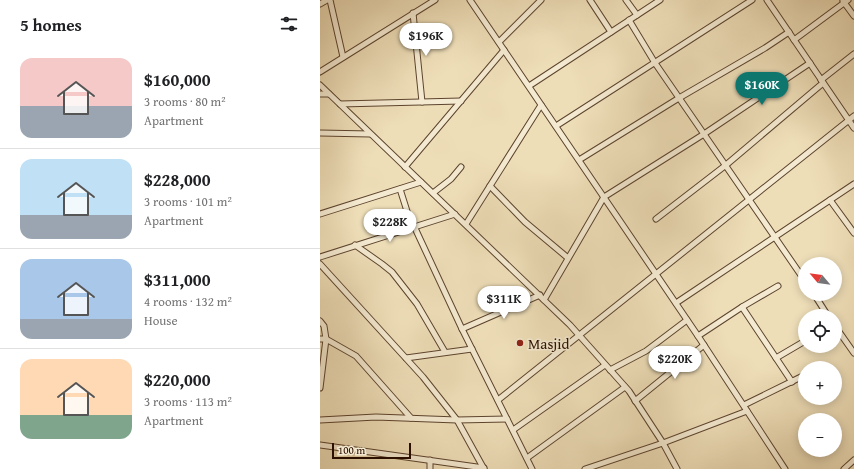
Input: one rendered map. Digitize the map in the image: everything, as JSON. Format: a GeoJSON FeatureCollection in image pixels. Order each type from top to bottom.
{"type":"FeatureCollection","features":[{"type":"Feature","properties":{"kind":"street"},"geometry":{"type":"LineString","coordinates":[[320,4],[328,0],[343,57]]}},
{"type":"Feature","properties":{"kind":"street"},"geometry":{"type":"LineString","coordinates":[[320,72],[435,0]]}},
{"type":"Feature","properties":{"kind":"street"},"geometry":{"type":"LineString","coordinates":[[470,0],[580,160],[744,405],[785,469]]}},
{"type":"Feature","properties":{"kind":"street"},"geometry":{"type":"LineString","coordinates":[[499,42],[541,0]]}},
{"type":"Feature","properties":{"kind":"street"},"geometry":{"type":"LineString","coordinates":[[590,0],[611,32]]}},
{"type":"Feature","properties":{"kind":"street"},"geometry":{"type":"LineString","coordinates":[[626,0],[637,16]]}},
{"type":"Feature","properties":{"kind":"street"},"geometry":{"type":"LineString","coordinates":[[529,86],[637,16],[653,2],[660,0]]}},
{"type":"Feature","properties":{"kind":"street"},"geometry":{"type":"LineString","coordinates":[[556,126],[752,0]]}},
{"type":"Feature","properties":{"kind":"street"},"geometry":{"type":"LineString","coordinates":[[767,0],[854,128]]}},
{"type":"Feature","properties":{"kind":"street"},"geometry":{"type":"LineString","coordinates":[[794,40],[845,1],[854,16]]}},
{"type":"Feature","properties":{"kind":"street"},"geometry":{"type":"LineString","coordinates":[[413,13],[422,102]]}},
{"type":"Feature","properties":{"kind":"street"},"geometry":{"type":"LineString","coordinates":[[630,20],[655,63],[798,271]]}},
{"type":"Feature","properties":{"kind":"street"},"geometry":{"type":"LineString","coordinates":[[580,160],[679,98],[765,48],[788,32]]}},
{"type":"Feature","properties":{"kind":"street"},"geometry":{"type":"LineString","coordinates":[[406,167],[504,50]]}},
{"type":"Feature","properties":{"kind":"street"},"geometry":{"type":"LineString","coordinates":[[656,219],[726,165],[854,54]]}},
{"type":"Feature","properties":{"kind":"street"},"geometry":{"type":"LineString","coordinates":[[544,300],[604,197],[704,134],[810,63]]}},
{"type":"Feature","properties":{"kind":"street"},"geometry":{"type":"LineString","coordinates":[[320,85],[540,295],[579,335],[625,387],[663,443],[677,469]]}},
{"type":"Feature","properties":{"kind":"street"},"geometry":{"type":"LineString","coordinates":[[320,94],[329,94]]}},
{"type":"Feature","properties":{"kind":"street"},"geometry":{"type":"LineString","coordinates":[[340,104],[461,101]]}},
{"type":"Feature","properties":{"kind":"street"},"geometry":{"type":"LineString","coordinates":[[466,224],[541,105]]}},
{"type":"Feature","properties":{"kind":"street"},"geometry":{"type":"LineString","coordinates":[[498,400],[854,116]]}},
{"type":"Feature","properties":{"kind":"street"},"geometry":{"type":"LineString","coordinates":[[320,132],[370,134]]}},
{"type":"Feature","properties":{"kind":"street"},"geometry":{"type":"LineString","coordinates":[[433,193],[451,179],[461,167]]}},
{"type":"Feature","properties":{"kind":"street"},"geometry":{"type":"LineString","coordinates":[[320,214],[421,182]]}},
{"type":"Feature","properties":{"kind":"street"},"geometry":{"type":"LineString","coordinates":[[676,303],[854,184]]}},
{"type":"Feature","properties":{"kind":"street"},"geometry":{"type":"LineString","coordinates":[[490,186],[525,222],[568,258]]}},
{"type":"Feature","properties":{"kind":"street"},"geometry":{"type":"LineString","coordinates":[[400,189],[413,226],[462,329],[532,469]]}},
{"type":"Feature","properties":{"kind":"street"},"geometry":{"type":"LineString","coordinates":[[830,200],[854,233]]}},
{"type":"Feature","properties":{"kind":"street"},"geometry":{"type":"LineString","coordinates":[[320,257],[413,226],[455,214]]}},
{"type":"Feature","properties":{"kind":"street"},"geometry":{"type":"LineString","coordinates":[[355,245],[392,272],[417,304],[445,352]]}},
{"type":"Feature","properties":{"kind":"street"},"geometry":{"type":"LineString","coordinates":[[320,264],[423,377],[457,420],[484,469]]}},
{"type":"Feature","properties":{"kind":"street"},"geometry":{"type":"LineString","coordinates":[[698,336],[742,307],[778,286]]}},
{"type":"Feature","properties":{"kind":"street"},"geometry":{"type":"LineString","coordinates":[[462,329],[540,295]]}},
{"type":"Feature","properties":{"kind":"street"},"geometry":{"type":"LineString","coordinates":[[742,307],[792,382]]}},
{"type":"Feature","properties":{"kind":"street"},"geometry":{"type":"LineString","coordinates":[[610,370],[646,351],[687,320]]}},
{"type":"Feature","properties":{"kind":"street"},"geometry":{"type":"LineString","coordinates":[[320,321],[324,326],[320,388]]}},
{"type":"Feature","properties":{"kind":"street"},"geometry":{"type":"LineString","coordinates":[[842,336],[854,353]]}},
{"type":"Feature","properties":{"kind":"street"},"geometry":{"type":"LineString","coordinates":[[323,339],[356,356],[411,418]]}},
{"type":"Feature","properties":{"kind":"street"},"geometry":{"type":"LineString","coordinates":[[635,401],[704,345]]}},
{"type":"Feature","properties":{"kind":"street"},"geometry":{"type":"LineString","coordinates":[[776,358],[798,345]]}},
{"type":"Feature","properties":{"kind":"street"},"geometry":{"type":"LineString","coordinates":[[406,358],[472,349]]}},
{"type":"Feature","properties":{"kind":"street"},"geometry":{"type":"LineString","coordinates":[[513,430],[605,365]]}},
{"type":"Feature","properties":{"kind":"street"},"geometry":{"type":"LineString","coordinates":[[744,405],[798,379]]}},
{"type":"Feature","properties":{"kind":"street"},"geometry":{"type":"LineString","coordinates":[[527,458],[625,387]]}},
{"type":"Feature","properties":{"kind":"street"},"geometry":{"type":"LineString","coordinates":[[585,469],[599,467],[747,411]]}},
{"type":"Feature","properties":{"kind":"street"},"geometry":{"type":"LineString","coordinates":[[320,420],[376,417],[457,420],[507,419]]}},
{"type":"Feature","properties":{"kind":"street"},"geometry":{"type":"LineString","coordinates":[[320,445],[484,469]]}},
{"type":"Feature","properties":{"kind":"street"},"geometry":{"type":"LineString","coordinates":[[430,460],[430,469]]}},
{"type":"Feature","properties":{"kind":"street"},"geometry":{"type":"LineString","coordinates":[[844,469],[854,460]]}},
{"type":"Feature","properties":{"kind":"place","name":"Masjid"},"geometry":{"type":"Point","coordinates":[520,343]}}]}
